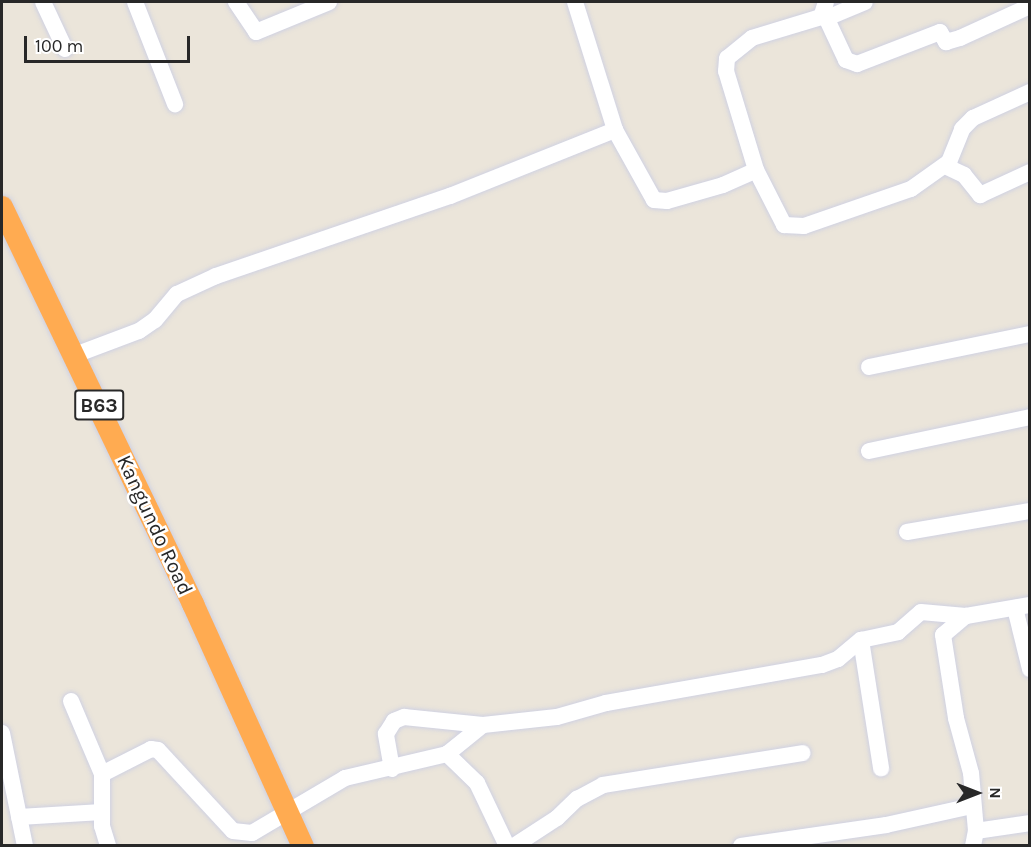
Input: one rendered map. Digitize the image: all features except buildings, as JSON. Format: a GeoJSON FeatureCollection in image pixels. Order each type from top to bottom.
{"type":"FeatureCollection","features":[{"type":"Feature","properties":{"kind":"highway","name":"Kangundo Road"},"geometry":{"type":"LineString","coordinates":[[2,208],[75,355],[303,846]]}},
{"type":"Feature","properties":{"kind":"street"},"geometry":{"type":"LineString","coordinates":[[43,2],[65,49]]}},
{"type":"Feature","properties":{"kind":"street"},"geometry":{"type":"LineString","coordinates":[[135,2],[175,104]]}},
{"type":"Feature","properties":{"kind":"street"},"geometry":{"type":"LineString","coordinates":[[236,2],[256,32],[329,2]]}},
{"type":"Feature","properties":{"kind":"street"},"geometry":{"type":"LineString","coordinates":[[575,2],[615,130],[650,197],[661,202],[736,181],[756,170]]}},
{"type":"Feature","properties":{"kind":"street"},"geometry":{"type":"LineString","coordinates":[[865,2],[826,11],[752,38],[727,58],[726,70],[756,170],[784,225],[794,227],[911,189],[945,166],[966,124],[1029,92]]}},
{"type":"Feature","properties":{"kind":"street"},"geometry":{"type":"LineString","coordinates":[[826,11],[846,60],[857,64],[940,32],[946,42],[960,38],[1029,6]]}},
{"type":"Feature","properties":{"kind":"street"},"geometry":{"type":"LineString","coordinates":[[75,355],[139,331],[155,320],[177,294],[216,276],[450,196],[615,130]]}},
{"type":"Feature","properties":{"kind":"street"},"geometry":{"type":"LineString","coordinates":[[945,166],[964,175],[980,195],[1029,172]]}},
{"type":"Feature","properties":{"kind":"street"},"geometry":{"type":"LineString","coordinates":[[869,367],[1029,334]]}},
{"type":"Feature","properties":{"kind":"street"},"geometry":{"type":"LineString","coordinates":[[869,451],[1029,417]]}},
{"type":"Feature","properties":{"kind":"street"},"geometry":{"type":"LineString","coordinates":[[907,532],[1029,511]]}},
{"type":"Feature","properties":{"kind":"street"},"geometry":{"type":"LineString","coordinates":[[392,769],[386,735],[394,721],[404,717],[483,725],[557,717],[606,703],[822,665],[838,659],[861,640],[898,632],[921,612],[966,616],[1022,607],[1029,669]]}},
{"type":"Feature","properties":{"kind":"street"},"geometry":{"type":"LineString","coordinates":[[966,616],[943,635],[942,646],[971,772],[975,838],[1029,823]]}},
{"type":"Feature","properties":{"kind":"street"},"geometry":{"type":"LineString","coordinates":[[861,640],[881,768]]}},
{"type":"Feature","properties":{"kind":"street"},"geometry":{"type":"LineString","coordinates":[[71,701],[102,774],[102,812],[108,846]]}},
{"type":"Feature","properties":{"kind":"street"},"geometry":{"type":"LineString","coordinates":[[102,774],[151,748],[165,757],[233,831],[252,833],[289,814],[319,790],[345,778],[392,769],[447,754],[483,725]]}},
{"type":"Feature","properties":{"kind":"street"},"geometry":{"type":"LineString","coordinates":[[2,733],[25,846]]}},
{"type":"Feature","properties":{"kind":"street"},"geometry":{"type":"LineString","coordinates":[[514,846],[557,819],[577,799],[603,785],[802,753]]}},
{"type":"Feature","properties":{"kind":"street"},"geometry":{"type":"LineString","coordinates":[[447,754],[477,783],[507,846]]}},
{"type":"Feature","properties":{"kind":"street"},"geometry":{"type":"LineString","coordinates":[[741,846],[886,825],[972,806]]}},
{"type":"Feature","properties":{"kind":"street"},"geometry":{"type":"LineString","coordinates":[[19,817],[102,812]]}}]}
